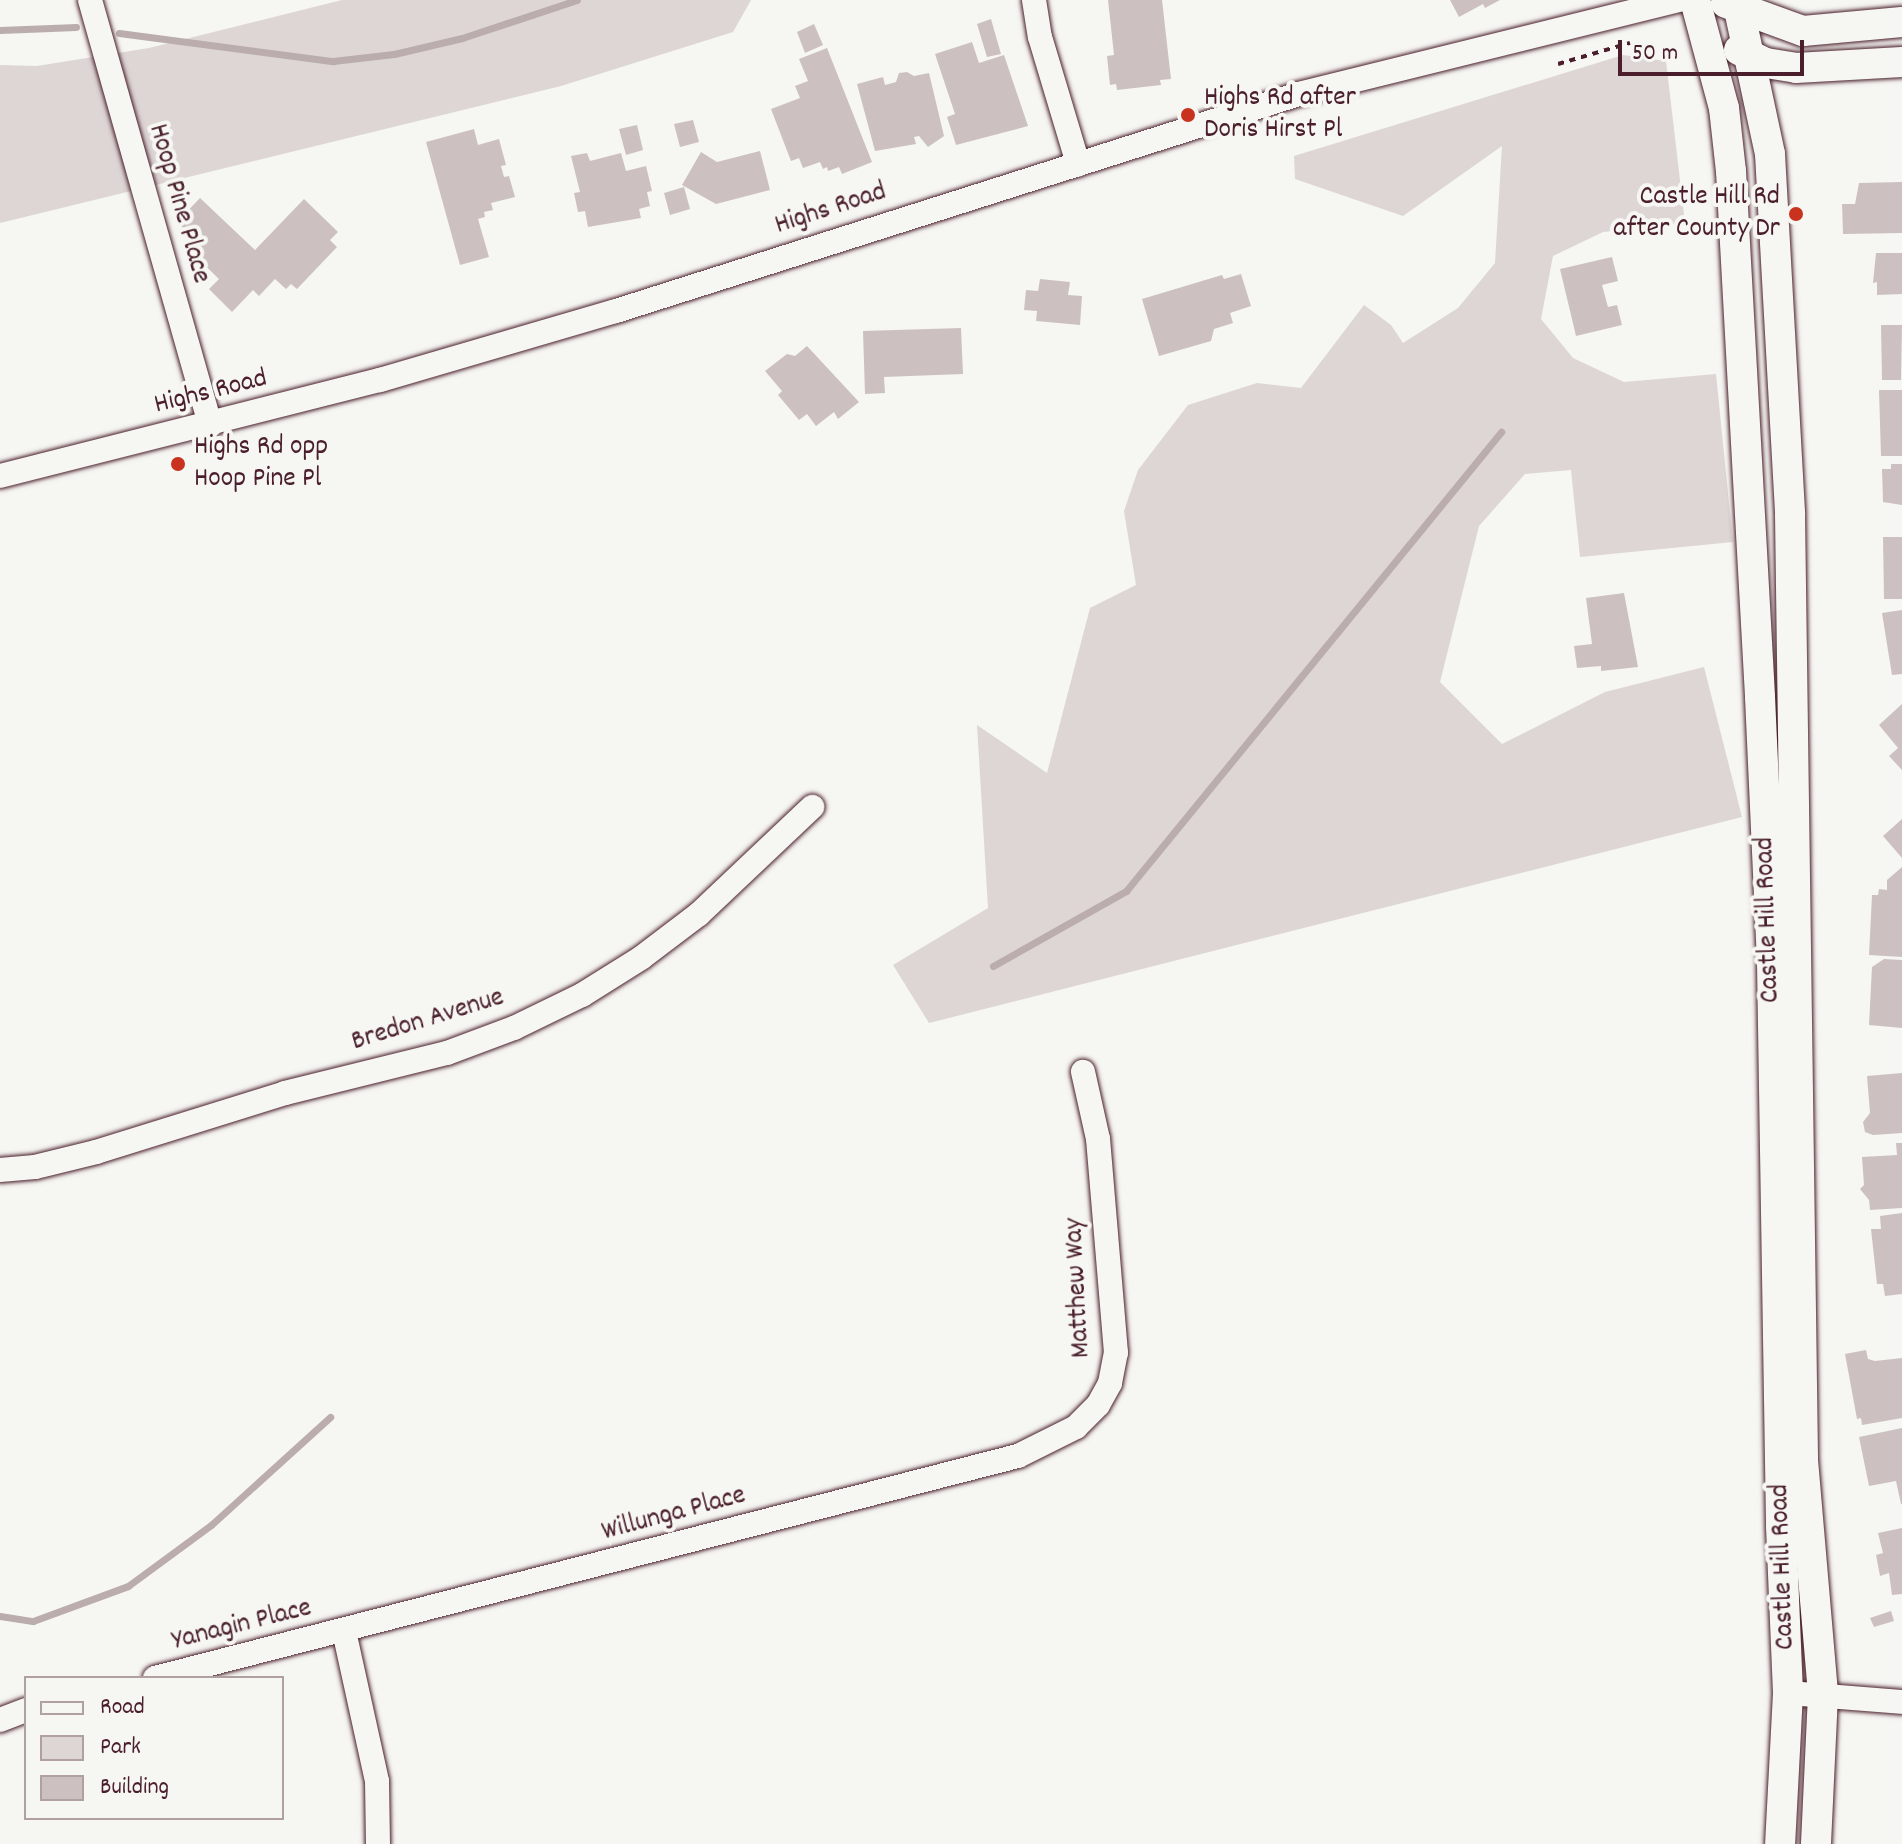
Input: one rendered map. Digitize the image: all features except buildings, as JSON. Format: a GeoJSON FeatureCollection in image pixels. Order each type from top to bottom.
{"type":"FeatureCollection","features":[{"type":"Feature","properties":{"kind":"main road"},"geometry":{"type":"LineString","coordinates":[[1696,0],[1722,35],[1752,59],[1802,68],[1902,62]]}},
{"type":"Feature","properties":{"kind":"main road","name":"Castle Hill Road"},"geometry":{"type":"LineString","coordinates":[[1696,0],[1724,108],[1736,225],[1772,963],[1788,1693],[1780,1844]]}},
{"type":"Feature","properties":{"kind":"main road"},"geometry":{"type":"LineString","coordinates":[[1730,3],[1803,31],[1902,22]]}},
{"type":"Feature","properties":{"kind":"main road","name":"Castle Hill Road"},"geometry":{"type":"LineString","coordinates":[[1730,3],[1752,59],[1770,154],[1790,514],[1803,1460],[1823,1695],[1816,1844]]}},
{"type":"Feature","properties":{"kind":"street","name":"Hoop Pine Place"},"geometry":{"type":"LineString","coordinates":[[90,0],[210,425]]}},
{"type":"Feature","properties":{"kind":"street"},"geometry":{"type":"LineString","coordinates":[[1034,0],[1040,37],[1078,164]]}},
{"type":"Feature","properties":{"kind":"street","name":"Highs Road"},"geometry":{"type":"LineString","coordinates":[[0,476],[380,380],[616,311],[1299,94],[1465,50],[1680,0]]}},
{"type":"Feature","properties":{"kind":"street","name":"Bredon Avenue"},"geometry":{"type":"LineString","coordinates":[[0,1170],[35,1167],[96,1152],[285,1093],[447,1053],[514,1028],[582,995],[641,958],[699,914],[812,807]]}},
{"type":"Feature","properties":{"kind":"street","name":"Matthew Way"},"geometry":{"type":"LineString","coordinates":[[1018,1456],[1049,1444],[1076,1427],[1098,1405],[1110,1383],[1116,1353],[1098,1139],[1083,1072]]}},
{"type":"Feature","properties":{"kind":"street","name":"Willunga Place"},"geometry":{"type":"LineString","coordinates":[[344,1631],[1018,1456]]}},
{"type":"Feature","properties":{"kind":"street"},"geometry":{"type":"LineString","coordinates":[[344,1631],[377,1781],[378,1844]]}},
{"type":"Feature","properties":{"kind":"street","name":"Yanagin Place"},"geometry":{"type":"LineString","coordinates":[[163,1676],[344,1631]]}},
{"type":"Feature","properties":{"kind":"street"},"geometry":{"type":"LineString","coordinates":[[1788,1693],[1902,1702]]}},
{"type":"Feature","properties":{"kind":"path"},"geometry":{"type":"LineString","coordinates":[[1558,64],[1630,43]]}},
{"type":"Feature","properties":{"kind":"green space"},"geometry":{"type":"Polygon","coordinates":[[[342,0],[751,0],[733,32],[561,86],[0,223],[0,65],[37,66],[149,48],[342,0]]]}},
{"type":"Feature","properties":{"kind":"green space"},"geometry":{"type":"Polygon","coordinates":[[[1623,55],[1666,61],[1685,223],[1603,232],[1553,256],[1541,319],[1573,358],[1624,382],[1716,374],[1733,542],[1580,557],[1571,470],[1525,474],[1479,526],[1440,682],[1502,744],[1605,692],[1704,667],[1742,817],[929,1023],[893,965],[988,908],[977,725],[1047,773],[1090,608],[1136,585],[1124,511],[1138,470],[1188,405],[1257,383],[1301,388],[1364,305],[1391,325],[1403,343],[1458,308],[1495,263],[1502,146],[1403,216],[1295,179],[1294,156],[1623,55]]]}},
{"type":"Feature","properties":{"kind":"waterway"},"geometry":{"type":"LineString","coordinates":[[119,33],[333,61],[394,54],[462,38],[577,0]]}},
{"type":"Feature","properties":{"kind":"waterway"},"geometry":{"type":"LineString","coordinates":[[0,30],[76,27]]}},
{"type":"Feature","properties":{"kind":"waterway"},"geometry":{"type":"LineString","coordinates":[[993,966],[1126,891],[1501,432]]}},
{"type":"Feature","properties":{"kind":"waterway"},"geometry":{"type":"LineString","coordinates":[[0,1616],[33,1621],[128,1586],[211,1525],[330,1417]]}},
{"type":"Feature","properties":{"kind":"place","name":"Highs Rd after Doris Hirst Pl"},"geometry":{"type":"Point","coordinates":[1188,115]}},
{"type":"Feature","properties":{"kind":"place","name":"Castle Hill Rd after County Dr"},"geometry":{"type":"Point","coordinates":[1796,214]}},
{"type":"Feature","properties":{"kind":"place","name":"Highs Rd opp Hoop Pine Pl"},"geometry":{"type":"Point","coordinates":[178,464]}}]}
